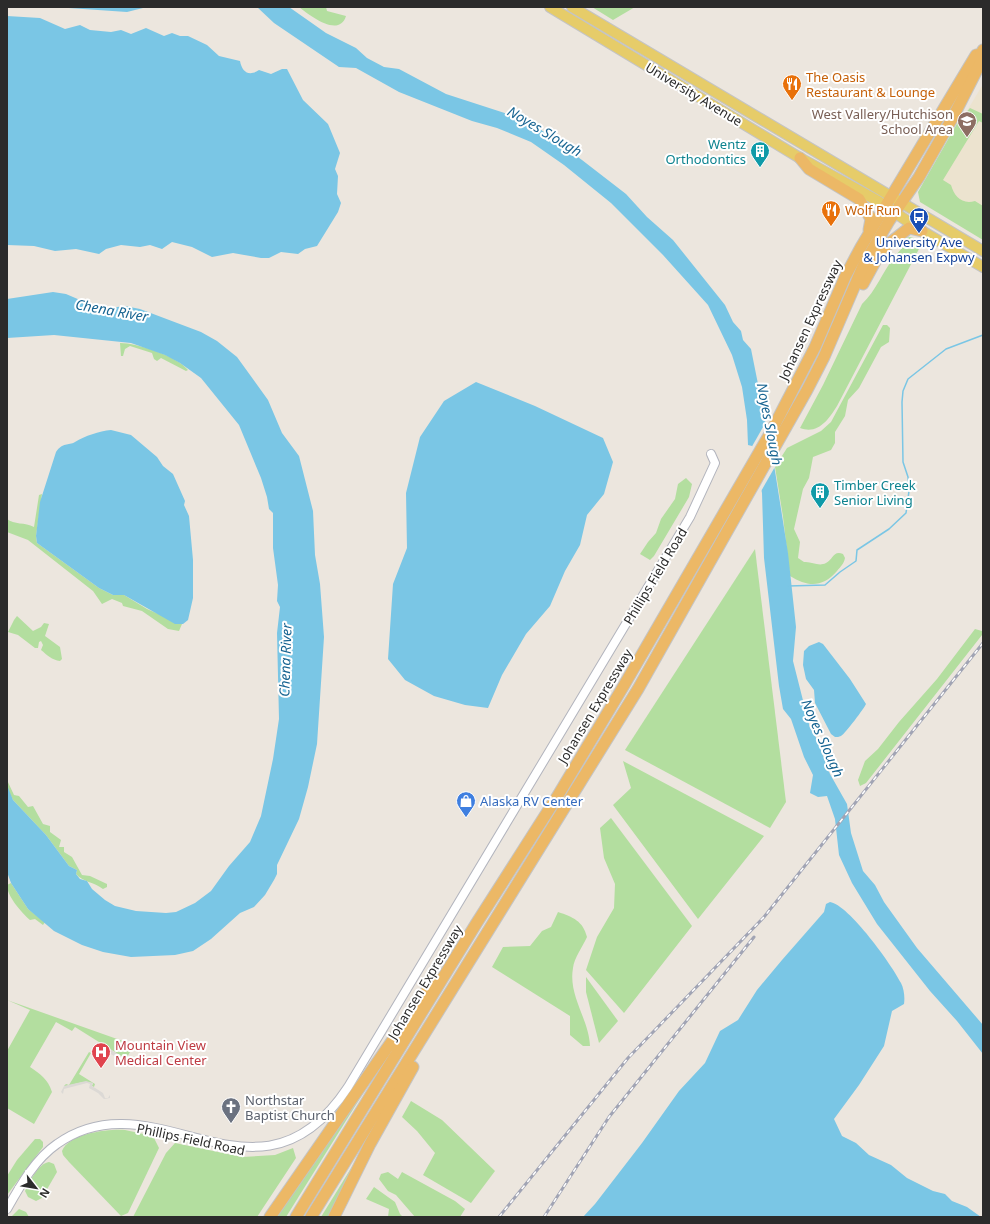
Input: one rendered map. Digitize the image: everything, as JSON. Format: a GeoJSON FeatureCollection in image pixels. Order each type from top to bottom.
{"type":"FeatureCollection","features":[{"type":"Feature","properties":{"kind":"highway","name":"Johansen Expressway"},"geometry":{"type":"LineString","coordinates":[[296,1217],[476,924],[565,784],[772,432],[815,347],[845,277],[885,206],[976,55],[982,52],[982,60],[964,96],[903,203],[895,213],[864,264],[824,357],[638,689],[311,1217]]}},
{"type":"Feature","properties":{"kind":"highway"},"geometry":{"type":"LineString","coordinates":[[800,158],[809,169],[859,200],[871,219],[868,236]]}},
{"type":"Feature","properties":{"kind":"highway"},"geometry":{"type":"LineString","coordinates":[[824,357],[834,346],[840,336],[880,252],[909,228],[922,230]]}},
{"type":"Feature","properties":{"kind":"highway"},"geometry":{"type":"LineString","coordinates":[[270,1217],[440,971],[476,924]]}},
{"type":"Feature","properties":{"kind":"highway"},"geometry":{"type":"LineString","coordinates":[[334,1217],[388,1110],[450,1004],[454,988]]}},
{"type":"Feature","properties":{"kind":"main road","name":"University Avenue"},"geometry":{"type":"LineString","coordinates":[[550,7],[800,158],[885,206],[983,267]]}},
{"type":"Feature","properties":{"kind":"main road","name":"University Avenue"},"geometry":{"type":"LineString","coordinates":[[572,7],[983,251]]}},
{"type":"Feature","properties":{"kind":"street","name":"Phillips Field Road"},"geometry":{"type":"LineString","coordinates":[[7,1209],[30,1172],[47,1152],[68,1137],[88,1129],[112,1125],[131,1126],[224,1149],[252,1152],[274,1149],[294,1142],[312,1131],[328,1117],[690,517],[715,463],[711,454]]}},
{"type":"Feature","properties":{"kind":"shaded area","name":"West Vallery/Hutchison School Area"},"geometry":{"type":"Polygon","coordinates":[[[983,84],[983,238],[919,192],[983,84]]]}},
{"type":"Feature","properties":{"kind":"shaded area"},"geometry":{"type":"Polygon","coordinates":[[[98,1042],[126,1059],[124,1062],[96,1045],[98,1042]]]}},
{"type":"Feature","properties":{"kind":"shaded area"},"geometry":{"type":"Polygon","coordinates":[[[86,1081],[93,1083],[92,1086],[103,1093],[105,1098],[108,1098],[110,1095],[110,1098],[104,1099],[98,1093],[89,1088],[90,1084],[87,1083],[64,1089],[63,1094],[61,1092],[64,1086],[86,1081]]]}},
{"type":"Feature","properties":{"kind":"green space"},"geometry":{"type":"Polygon","coordinates":[[[299,7],[326,7],[327,11],[346,16],[342,23],[330,25],[323,23],[309,15],[299,7]]]}},
{"type":"Feature","properties":{"kind":"green space"},"geometry":{"type":"Polygon","coordinates":[[[592,7],[635,7],[613,20],[592,7]]]}},
{"type":"Feature","properties":{"kind":"green space"},"geometry":{"type":"Polygon","coordinates":[[[970,108],[983,114],[983,123],[979,121],[943,180],[951,185],[956,196],[962,201],[975,201],[983,206],[983,240],[920,202],[918,192],[958,122],[970,108]]]}},
{"type":"Feature","properties":{"kind":"green space"},"geometry":{"type":"Polygon","coordinates":[[[910,237],[920,240],[920,247],[837,406],[827,421],[818,428],[806,430],[800,428],[823,385],[862,304],[903,246],[906,238],[910,237]]]}},
{"type":"Feature","properties":{"kind":"green space"},"geometry":{"type":"Polygon","coordinates":[[[883,325],[887,325],[890,328],[889,342],[881,347],[859,388],[848,400],[845,416],[835,432],[835,443],[831,450],[813,457],[809,478],[803,489],[794,529],[800,542],[798,558],[804,562],[823,564],[828,562],[837,553],[843,554],[845,558],[842,565],[831,577],[820,583],[809,584],[790,576],[775,467],[787,448],[821,431],[831,422],[883,325]]]}},
{"type":"Feature","properties":{"kind":"green space"},"geometry":{"type":"Polygon","coordinates":[[[120,343],[136,345],[156,351],[175,360],[188,370],[186,371],[161,358],[157,361],[154,359],[152,353],[130,346],[125,349],[123,356],[121,356],[120,343]]]}},
{"type":"Feature","properties":{"kind":"green space"},"geometry":{"type":"Polygon","coordinates":[[[686,478],[692,484],[689,497],[654,556],[650,560],[640,554],[656,533],[661,519],[675,499],[678,484],[686,478]]]}},
{"type":"Feature","properties":{"kind":"green space"},"geometry":{"type":"Polygon","coordinates":[[[42,494],[36,536],[37,543],[99,588],[113,595],[124,595],[147,609],[182,624],[179,631],[168,629],[142,611],[123,606],[122,603],[112,599],[102,604],[93,591],[28,540],[7,532],[7,519],[34,527],[39,495],[42,494]]]}},
{"type":"Feature","properties":{"kind":"green space"},"geometry":{"type":"Polygon","coordinates":[[[755,549],[786,802],[770,828],[625,750],[755,549]]]}},
{"type":"Feature","properties":{"kind":"green space"},"geometry":{"type":"Polygon","coordinates":[[[17,616],[33,631],[41,627],[44,623],[49,624],[45,636],[60,647],[62,659],[60,661],[52,658],[41,650],[43,645],[41,641],[39,642],[38,648],[35,648],[18,635],[8,632],[17,616]]]}},
{"type":"Feature","properties":{"kind":"green space"},"geometry":{"type":"Polygon","coordinates":[[[975,629],[982,631],[982,635],[866,783],[860,786],[858,780],[865,761],[878,749],[899,722],[937,679],[975,629]]]}},
{"type":"Feature","properties":{"kind":"green space"},"geometry":{"type":"Polygon","coordinates":[[[623,761],[764,836],[698,919],[613,805],[631,788],[623,761]]]}},
{"type":"Feature","properties":{"kind":"green space"},"geometry":{"type":"Polygon","coordinates":[[[7,780],[14,795],[19,796],[28,807],[33,806],[43,824],[50,826],[50,832],[61,840],[59,847],[64,847],[64,852],[72,857],[82,875],[90,876],[107,884],[107,887],[103,889],[82,879],[76,874],[77,870],[69,866],[46,835],[13,800],[7,788],[7,780]]]}},
{"type":"Feature","properties":{"kind":"green space"},"geometry":{"type":"Polygon","coordinates":[[[611,818],[692,926],[624,1013],[586,970],[597,937],[614,908],[615,884],[604,858],[600,828],[611,818]]]}},
{"type":"Feature","properties":{"kind":"green space"},"geometry":{"type":"Polygon","coordinates":[[[11,883],[28,909],[45,922],[43,925],[35,919],[30,920],[15,904],[9,894],[7,885],[11,883]]]}},
{"type":"Feature","properties":{"kind":"green space"},"geometry":{"type":"Polygon","coordinates":[[[558,912],[577,920],[583,927],[587,937],[575,960],[572,978],[573,988],[589,1036],[590,1046],[583,1046],[570,1035],[570,1016],[492,967],[503,947],[530,946],[542,931],[551,927],[558,912]]]}},
{"type":"Feature","properties":{"kind":"green space"},"geometry":{"type":"Polygon","coordinates":[[[586,977],[618,1021],[599,1043],[586,992],[586,977]]]}},
{"type":"Feature","properties":{"kind":"green space"},"geometry":{"type":"Polygon","coordinates":[[[7,1000],[134,1045],[126,1059],[75,1027],[72,1031],[56,1022],[30,1067],[46,1080],[52,1092],[34,1124],[7,1108],[7,1051],[30,1010],[7,1000]]]}},
{"type":"Feature","properties":{"kind":"green space"},"geometry":{"type":"Polygon","coordinates":[[[89,1052],[91,1053],[79,1074],[95,1084],[94,1087],[92,1086],[93,1083],[83,1082],[66,1086],[64,1086],[66,1084],[69,1085],[89,1052]]]}},
{"type":"Feature","properties":{"kind":"green space"},"geometry":{"type":"Polygon","coordinates":[[[377,1071],[286,1217],[274,1217],[377,1071]]]}},
{"type":"Feature","properties":{"kind":"green space"},"geometry":{"type":"Polygon","coordinates":[[[411,1101],[442,1120],[495,1171],[471,1203],[423,1175],[435,1153],[417,1131],[402,1117],[411,1101]]]}},
{"type":"Feature","properties":{"kind":"green space"},"geometry":{"type":"Polygon","coordinates":[[[109,1130],[125,1130],[153,1136],[159,1148],[128,1213],[121,1216],[69,1162],[63,1155],[62,1151],[66,1145],[73,1140],[90,1133],[109,1130]]]}},
{"type":"Feature","properties":{"kind":"green space"},"geometry":{"type":"Polygon","coordinates":[[[35,1139],[40,1139],[43,1142],[43,1147],[7,1195],[7,1176],[17,1160],[35,1139]]]}},
{"type":"Feature","properties":{"kind":"green space"},"geometry":{"type":"Polygon","coordinates":[[[175,1143],[242,1157],[275,1155],[293,1148],[296,1158],[257,1217],[133,1217],[166,1153],[175,1143]]]}},
{"type":"Feature","properties":{"kind":"green space"},"geometry":{"type":"Polygon","coordinates":[[[361,1152],[331,1217],[321,1217],[361,1152]]]}},
{"type":"Feature","properties":{"kind":"green space"},"geometry":{"type":"Polygon","coordinates":[[[49,1162],[54,1164],[57,1172],[42,1198],[36,1201],[28,1197],[25,1191],[38,1169],[45,1163],[49,1162]]]}},
{"type":"Feature","properties":{"kind":"green space"},"geometry":{"type":"Polygon","coordinates":[[[388,1172],[398,1179],[402,1172],[455,1201],[465,1209],[460,1217],[415,1217],[396,1195],[388,1191],[379,1179],[381,1174],[388,1172]]]}},
{"type":"Feature","properties":{"kind":"green space"},"geometry":{"type":"Polygon","coordinates":[[[374,1187],[395,1202],[400,1214],[403,1217],[388,1217],[389,1209],[366,1199],[374,1187]]]}},
{"type":"Feature","properties":{"kind":"green space"},"geometry":{"type":"Polygon","coordinates":[[[19,1209],[26,1212],[29,1217],[11,1217],[19,1209]]]}},
{"type":"Feature","properties":{"kind":"water"},"geometry":{"type":"Polygon","coordinates":[[[54,7],[147,7],[127,12],[54,7]]]}},
{"type":"Feature","properties":{"kind":"water"},"geometry":{"type":"Polygon","coordinates":[[[257,7],[289,7],[326,33],[356,48],[367,58],[384,67],[399,69],[446,94],[529,121],[626,194],[647,217],[673,240],[725,305],[733,322],[741,331],[743,340],[751,349],[775,471],[788,553],[796,627],[793,661],[810,728],[815,735],[830,774],[847,804],[851,833],[863,871],[875,885],[884,902],[917,948],[983,1025],[983,1054],[957,1021],[930,991],[877,924],[852,883],[839,855],[835,819],[827,796],[818,797],[810,793],[813,775],[804,757],[791,719],[783,709],[779,686],[764,558],[762,493],[752,446],[748,445],[747,420],[742,387],[732,355],[708,305],[663,255],[611,203],[564,165],[531,142],[497,128],[472,121],[399,92],[356,68],[339,67],[274,23],[257,7]]]}},
{"type":"Feature","properties":{"kind":"water"},"geometry":{"type":"Polygon","coordinates":[[[7,16],[40,18],[65,29],[80,25],[90,30],[111,32],[121,30],[131,34],[146,28],[164,36],[172,33],[180,36],[188,36],[207,45],[219,56],[240,61],[244,71],[249,73],[259,70],[271,74],[282,69],[287,69],[303,100],[328,124],[340,153],[335,169],[338,176],[337,194],[341,203],[338,212],[317,246],[305,249],[298,254],[281,252],[269,258],[261,258],[233,253],[212,257],[192,247],[172,242],[162,249],[150,245],[140,247],[121,245],[106,249],[99,254],[76,249],[55,251],[34,246],[7,245],[7,16]]]}},
{"type":"Feature","properties":{"kind":"water","name":"Chena River"},"geometry":{"type":"Polygon","coordinates":[[[53,292],[66,294],[101,309],[125,306],[140,309],[201,332],[217,341],[237,357],[268,400],[282,433],[299,456],[313,511],[315,555],[320,584],[324,637],[317,744],[308,787],[299,819],[277,865],[277,874],[265,895],[254,907],[240,913],[211,939],[193,951],[175,955],[131,957],[103,952],[82,945],[54,931],[28,909],[11,883],[7,872],[7,785],[13,800],[46,835],[69,866],[77,870],[76,874],[80,879],[87,881],[92,889],[115,906],[136,911],[166,913],[176,912],[195,903],[211,891],[229,866],[250,842],[261,816],[273,759],[279,719],[277,633],[280,607],[277,601],[278,585],[273,548],[273,513],[269,509],[261,478],[239,425],[201,378],[180,363],[165,355],[131,343],[54,335],[7,338],[7,299],[53,292]]]}},
{"type":"Feature","properties":{"kind":"water"},"geometry":{"type":"Polygon","coordinates":[[[476,382],[535,406],[603,438],[613,462],[604,494],[587,515],[580,545],[565,571],[550,606],[526,634],[502,675],[488,708],[465,705],[434,696],[405,680],[388,659],[393,584],[407,548],[406,493],[420,437],[444,401],[476,382]]]}},
{"type":"Feature","properties":{"kind":"water"},"geometry":{"type":"Polygon","coordinates":[[[111,430],[131,435],[157,457],[163,466],[173,474],[185,501],[184,505],[189,516],[193,560],[193,598],[188,620],[183,624],[175,624],[124,595],[113,595],[99,588],[37,543],[36,536],[40,502],[56,452],[63,445],[72,443],[92,434],[111,430]]]}},
{"type":"Feature","properties":{"kind":"water"},"geometry":{"type":"Polygon","coordinates":[[[819,642],[823,644],[850,679],[866,704],[846,731],[839,737],[835,737],[831,734],[815,703],[814,690],[806,679],[803,665],[804,651],[809,646],[819,642]]]}},
{"type":"Feature","properties":{"kind":"water"},"geometry":{"type":"Polygon","coordinates":[[[830,902],[848,913],[880,950],[896,974],[904,990],[904,1004],[892,1011],[884,1046],[859,1085],[834,1119],[842,1136],[856,1143],[869,1155],[891,1165],[907,1178],[933,1191],[945,1194],[952,1201],[967,1207],[981,1217],[583,1217],[595,1204],[642,1143],[679,1091],[705,1063],[720,1031],[738,1020],[757,990],[824,912],[826,904],[830,902]]]}},
{"type":"Feature","properties":{"kind":"pier"},"geometry":{"type":"Polygon","coordinates":[[[767,420],[776,465],[760,493],[750,450],[767,420]]]}},
{"type":"Feature","properties":{"kind":"waterway"},"geometry":{"type":"LineString","coordinates":[[788,586],[825,585],[856,561],[857,550],[889,529],[906,513],[909,491],[908,477],[903,462],[902,402],[903,391],[908,379],[946,349],[983,335]]}},
{"type":"Feature","properties":{"kind":"railway"},"geometry":{"type":"LineString","coordinates":[[499,1217],[628,1058],[764,917],[983,643]]}},
{"type":"Feature","properties":{"kind":"railway"},"geometry":{"type":"LineString","coordinates":[[544,1217],[609,1117],[754,937]]}},
{"type":"Feature","properties":{"kind":"place","name":"The Oasis Restaurant & Lounge"},"geometry":{"type":"Point","coordinates":[792,101]}},
{"type":"Feature","properties":{"kind":"place","name":"West Vallery/Hutchison School Area"},"geometry":{"type":"Point","coordinates":[967,138]}},
{"type":"Feature","properties":{"kind":"place","name":"Wentz Orthodontics"},"geometry":{"type":"Point","coordinates":[760,168]}},
{"type":"Feature","properties":{"kind":"place","name":"Wolf Run"},"geometry":{"type":"Point","coordinates":[831,227]}},
{"type":"Feature","properties":{"kind":"place","name":"University Ave & Johansen Expwy"},"geometry":{"type":"Point","coordinates":[919,234]}},
{"type":"Feature","properties":{"kind":"place","name":"Timber Creek Senior Living"},"geometry":{"type":"Point","coordinates":[820,509]}},
{"type":"Feature","properties":{"kind":"place","name":"Alaska RV Center"},"geometry":{"type":"Point","coordinates":[466,818]}},
{"type":"Feature","properties":{"kind":"place","name":"Mountain View Medical Center"},"geometry":{"type":"Point","coordinates":[101,1069]}},
{"type":"Feature","properties":{"kind":"place","name":"Northstar Baptist Church"},"geometry":{"type":"Point","coordinates":[231,1124]}},
{"type":"Feature","properties":{"kind":"water label","name":"Noyes Slough"},"geometry":{"type":"Point","coordinates":[545,131]}},
{"type":"Feature","properties":{"kind":"water label","name":"Noyes Slough"},"geometry":{"type":"Point","coordinates":[770,424]}},
{"type":"Feature","properties":{"kind":"water label","name":"Noyes Slough"},"geometry":{"type":"Point","coordinates":[823,738]}}]}
